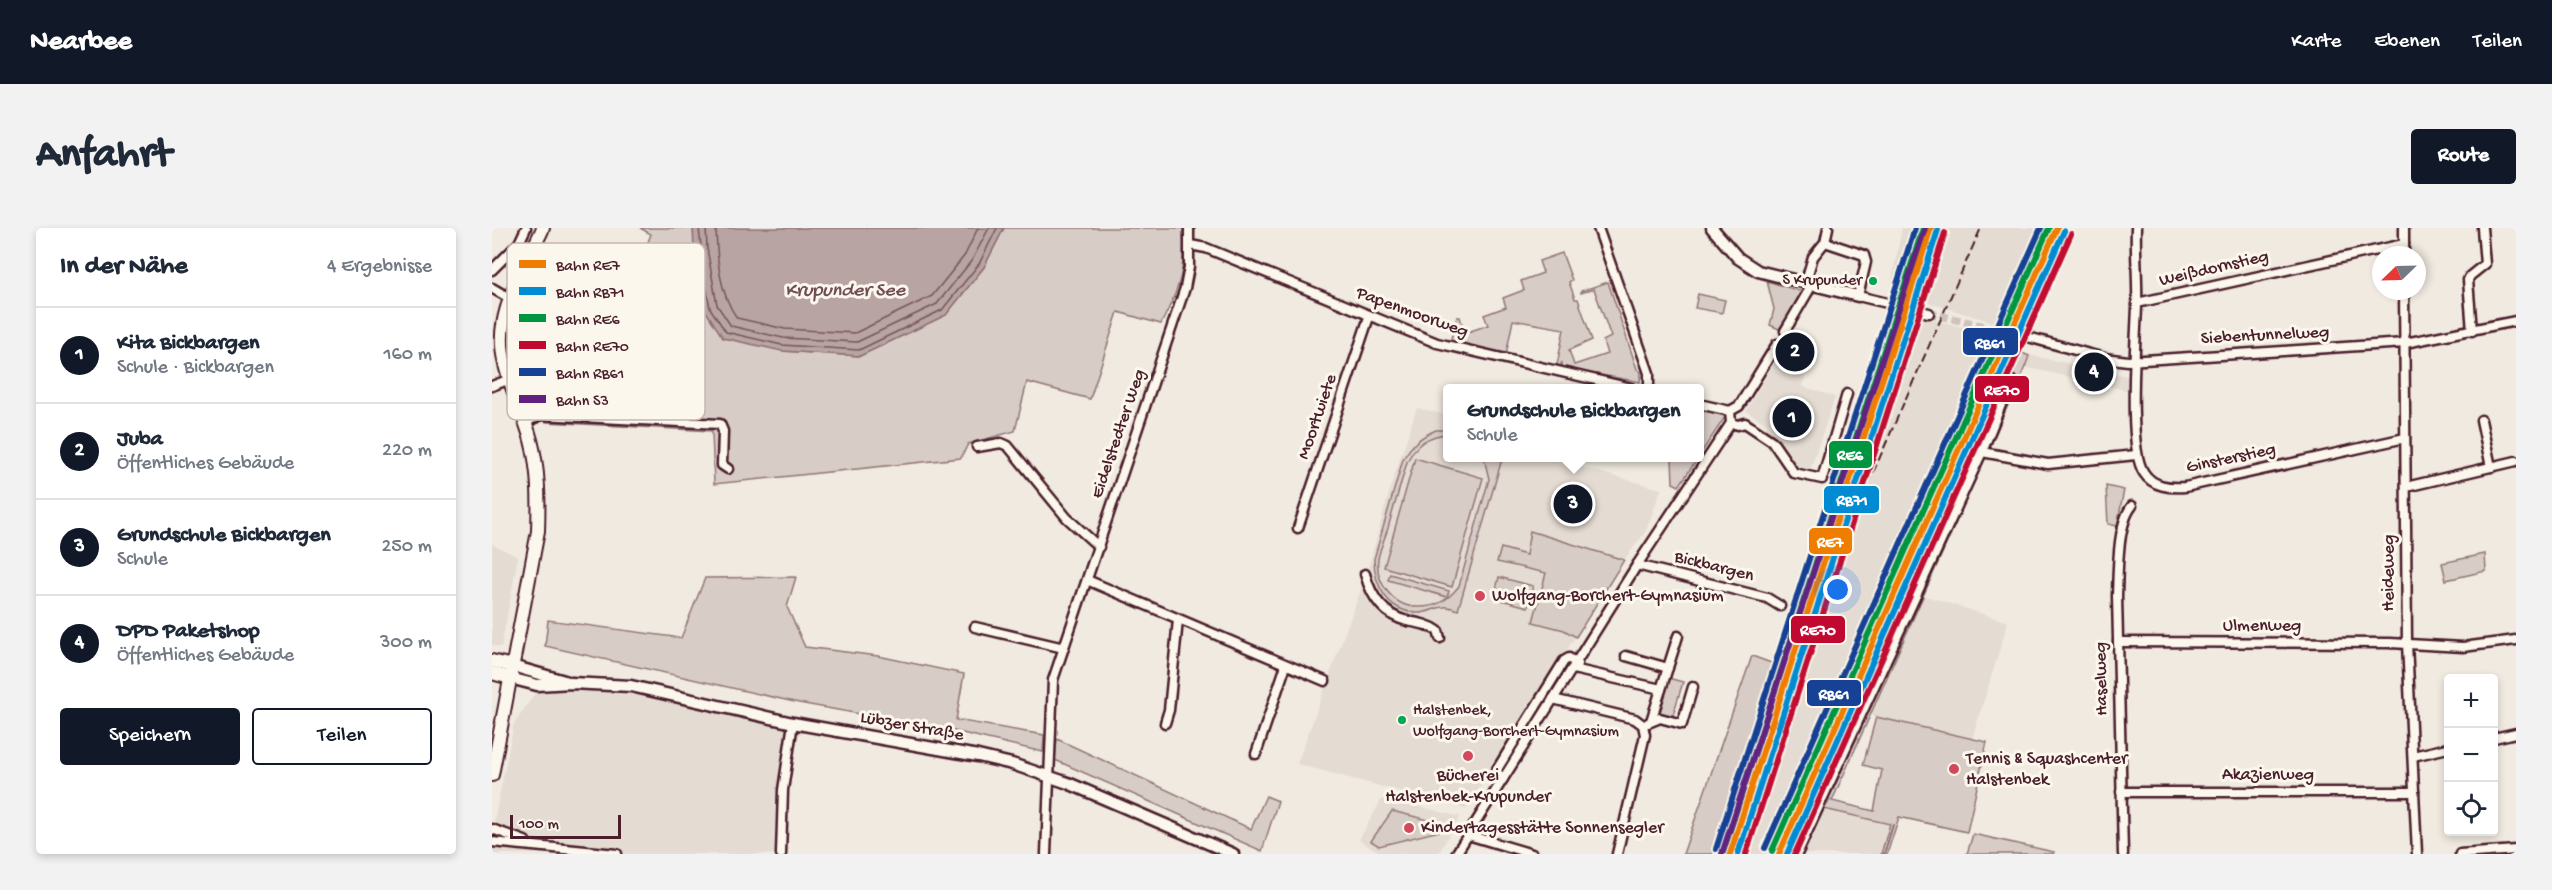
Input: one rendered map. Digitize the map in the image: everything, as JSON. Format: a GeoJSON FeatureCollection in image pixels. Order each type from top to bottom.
{"type":"FeatureCollection","features":[{"type":"Feature","properties":{"kind":"main road"},"geometry":{"type":"LineString","coordinates":[[536,243],[543,228]]}},
{"type":"Feature","properties":{"kind":"main road"},"geometry":{"type":"LineString","coordinates":[[507,312],[502,338],[507,368]]}},
{"type":"Feature","properties":{"kind":"main road"},"geometry":{"type":"LineString","coordinates":[[492,775],[494,747],[538,531],[537,468],[526,422]]}},
{"type":"Feature","properties":{"kind":"main road"},"geometry":{"type":"LineString","coordinates":[[492,661],[511,672]]}},
{"type":"Feature","properties":{"kind":"main road"},"geometry":{"type":"LineString","coordinates":[[492,673],[511,672]]}},
{"type":"Feature","properties":{"kind":"street"},"geometry":{"type":"LineString","coordinates":[[519,243],[526,228]]}},
{"type":"Feature","properties":{"kind":"street","name":"Eidelstedter Weg"},"geometry":{"type":"LineString","coordinates":[[1046,854],[1051,688],[1185,288],[1190,245],[1189,228]]}},
{"type":"Feature","properties":{"kind":"street"},"geometry":{"type":"LineString","coordinates":[[1598,228],[1649,373],[1650,384]]}},
{"type":"Feature","properties":{"kind":"street"},"geometry":{"type":"LineString","coordinates":[[1712,228],[1747,265],[1758,271],[1929,313]]}},
{"type":"Feature","properties":{"kind":"street"},"geometry":{"type":"LineString","coordinates":[[1785,330],[1809,284],[1813,257],[1825,243],[1828,228]]}},
{"type":"Feature","properties":{"kind":"street","name":"Ginsterstieg"},"geometry":{"type":"LineString","coordinates":[[2136,228],[2137,303],[2134,360],[2136,455],[2145,476],[2155,483],[2174,488],[2405,438]]}},
{"type":"Feature","properties":{"kind":"street"},"geometry":{"type":"LineString","coordinates":[[2404,228],[2404,244]]}},
{"type":"Feature","properties":{"kind":"street"},"geometry":{"type":"LineString","coordinates":[[2472,331],[2468,280],[2486,264],[2482,228]]}},
{"type":"Feature","properties":{"kind":"street"},"geometry":{"type":"LineString","coordinates":[[1825,243],[1864,255],[1866,262],[1858,296]]}},
{"type":"Feature","properties":{"kind":"street","name":"Weißdornstieg"},"geometry":{"type":"LineString","coordinates":[[2137,303],[2404,244]]}},
{"type":"Feature","properties":{"kind":"street","name":"Papenmoorweg"},"geometry":{"type":"LineString","coordinates":[[1190,245],[1206,248],[1369,317],[1442,345],[1613,384]]}},
{"type":"Feature","properties":{"kind":"street"},"geometry":{"type":"LineString","coordinates":[[492,270],[507,255]]}},
{"type":"Feature","properties":{"kind":"street"},"geometry":{"type":"LineString","coordinates":[[492,288],[507,297]]}},
{"type":"Feature","properties":{"kind":"street","name":"Heideweg"},"geometry":{"type":"LineString","coordinates":[[2404,300],[2407,643],[2417,854]]}},
{"type":"Feature","properties":{"kind":"street","name":"Moortwiete"},"geometry":{"type":"LineString","coordinates":[[1298,528],[1369,317]]}},
{"type":"Feature","properties":{"kind":"street","name":"Siebentunnelweg"},"geometry":{"type":"LineString","coordinates":[[2017,334],[2110,359],[2134,360],[2405,343],[2516,321]]}},
{"type":"Feature","properties":{"kind":"street"},"geometry":{"type":"LineString","coordinates":[[1704,405],[1730,411],[1740,406],[1777,344]]}},
{"type":"Feature","properties":{"kind":"street"},"geometry":{"type":"LineString","coordinates":[[492,386],[507,380]]}},
{"type":"Feature","properties":{"kind":"street"},"geometry":{"type":"LineString","coordinates":[[1797,854],[1982,452],[2012,380]]}},
{"type":"Feature","properties":{"kind":"street"},"geometry":{"type":"LineString","coordinates":[[1730,411],[1731,423],[1738,425],[1745,423],[1772,441],[1794,472],[1822,479],[1847,394]]}},
{"type":"Feature","properties":{"kind":"street"},"geometry":{"type":"LineString","coordinates":[[526,422],[531,420]]}},
{"type":"Feature","properties":{"kind":"street"},"geometry":{"type":"LineString","coordinates":[[630,420],[720,424],[723,431],[722,465],[728,469]]}},
{"type":"Feature","properties":{"kind":"street"},"geometry":{"type":"LineString","coordinates":[[2481,420],[2491,467]]}},
{"type":"Feature","properties":{"kind":"street","name":"Bickbargen"},"geometry":{"type":"LineString","coordinates":[[1456,854],[1638,565],[1731,423]]}},
{"type":"Feature","properties":{"kind":"street"},"geometry":{"type":"LineString","coordinates":[[977,447],[1001,443],[1008,446],[1067,518],[1099,547]]}},
{"type":"Feature","properties":{"kind":"street"},"geometry":{"type":"LineString","coordinates":[[1982,452],[2040,463],[2136,455]]}},
{"type":"Feature","properties":{"kind":"street"},"geometry":{"type":"LineString","coordinates":[[2406,487],[2516,461]]}},
{"type":"Feature","properties":{"kind":"street","name":"Haselweg"},"geometry":{"type":"LineString","coordinates":[[2124,854],[2118,642],[2119,561],[2126,514],[2132,506]]}},
{"type":"Feature","properties":{"kind":"street","name":"Bickbargen"},"geometry":{"type":"LineString","coordinates":[[1638,565],[1767,598],[1780,606]]}},
{"type":"Feature","properties":{"kind":"street"},"geometry":{"type":"LineString","coordinates":[[1365,574],[1374,599],[1386,611],[1404,620],[1430,626],[1438,631],[1440,638]]}},
{"type":"Feature","properties":{"kind":"street"},"geometry":{"type":"LineString","coordinates":[[1087,580],[1325,681]]}},
{"type":"Feature","properties":{"kind":"street"},"geometry":{"type":"LineString","coordinates":[[1165,723],[1169,710],[1178,620]]}},
{"type":"Feature","properties":{"kind":"street"},"geometry":{"type":"LineString","coordinates":[[975,627],[1064,648]]}},
{"type":"Feature","properties":{"kind":"street"},"geometry":{"type":"LineString","coordinates":[[1617,854],[1647,723],[1678,636]]}},
{"type":"Feature","properties":{"kind":"street","name":"Ulmenweg"},"geometry":{"type":"LineString","coordinates":[[2118,642],[2407,643],[2474,646],[2516,640]]}},
{"type":"Feature","properties":{"kind":"street"},"geometry":{"type":"LineString","coordinates":[[1626,656],[1668,668]]}},
{"type":"Feature","properties":{"kind":"street","name":"Bickbargen"},"geometry":{"type":"LineString","coordinates":[[1503,779],[1496,771],[1564,661],[1569,658],[1575,666]]}},
{"type":"Feature","properties":{"kind":"street"},"geometry":{"type":"LineString","coordinates":[[1256,754],[1286,665]]}},
{"type":"Feature","properties":{"kind":"street"},"geometry":{"type":"LineString","coordinates":[[1575,666],[1661,689]]}},
{"type":"Feature","properties":{"kind":"street","name":"Lübzer Straße"},"geometry":{"type":"LineString","coordinates":[[511,672],[537,685],[571,683],[631,686],[793,723],[968,753],[1049,776],[1101,796],[1233,854]]}},
{"type":"Feature","properties":{"kind":"street"},"geometry":{"type":"LineString","coordinates":[[1554,699],[1647,723],[1660,718],[1682,724],[1693,687]]}},
{"type":"Feature","properties":{"kind":"street"},"geometry":{"type":"LineString","coordinates":[[781,854],[783,790],[793,723]]}},
{"type":"Feature","properties":{"kind":"street"},"geometry":{"type":"LineString","coordinates":[[2498,737],[2516,733]]}},
{"type":"Feature","properties":{"kind":"street"},"geometry":{"type":"LineString","coordinates":[[2413,756],[2444,749]]}},
{"type":"Feature","properties":{"kind":"street","name":"Akazienweg"},"geometry":{"type":"LineString","coordinates":[[2121,792],[2414,792]]}},
{"type":"Feature","properties":{"kind":"street"},"geometry":{"type":"LineString","coordinates":[[492,830],[537,845]]}},
{"type":"Feature","properties":{"kind":"street"},"geometry":{"type":"LineString","coordinates":[[1468,835],[1532,854]]}},
{"type":"Feature","properties":{"kind":"street"},"geometry":{"type":"LineString","coordinates":[[492,842],[617,854]]}},
{"type":"Feature","properties":{"kind":"street"},"geometry":{"type":"LineString","coordinates":[[2460,854],[2516,850]]}},
{"type":"Feature","properties":{"kind":"shaded area"},"geometry":{"type":"Polygon","coordinates":[[[640,228],[693,228],[695,243],[648,243],[651,234],[640,228]]]}},
{"type":"Feature","properties":{"kind":"shaded area"},"geometry":{"type":"Polygon","coordinates":[[[1004,228],[1183,228],[1184,256],[1180,278],[1161,324],[1118,312],[1090,399],[1027,382],[1015,431],[968,444],[961,458],[714,484],[712,431],[546,422],[545,420],[705,420],[705,282],[782,351],[860,356],[946,315],[984,267],[1004,228]]]}},
{"type":"Feature","properties":{"kind":"shaded area"},"geometry":{"type":"Polygon","coordinates":[[[1902,228],[2064,228],[2019,330],[1890,291],[1902,228]]]}},
{"type":"Feature","properties":{"kind":"shaded area"},"geometry":{"type":"Polygon","coordinates":[[[1562,253],[1572,280],[1569,282],[1575,299],[1578,299],[1592,340],[1569,350],[1574,365],[1607,354],[1603,341],[1611,337],[1594,289],[1581,293],[1581,291],[1608,282],[1637,369],[1641,372],[1640,382],[1562,368],[1562,362],[1560,366],[1557,365],[1564,329],[1513,320],[1506,355],[1450,342],[1457,317],[1460,317],[1465,333],[1488,325],[1484,315],[1506,307],[1503,298],[1524,290],[1521,281],[1543,273],[1539,261],[1562,253]]]}},
{"type":"Feature","properties":{"kind":"shaded area"},"geometry":{"type":"Polygon","coordinates":[[[1767,281],[1804,294],[1779,329],[1770,325],[1774,309],[1767,281]]]}},
{"type":"Feature","properties":{"kind":"shaded area"},"geometry":{"type":"Polygon","coordinates":[[[1698,294],[1725,300],[1722,313],[1695,308],[1698,294]]]}},
{"type":"Feature","properties":{"kind":"shaded area"},"geometry":{"type":"Polygon","coordinates":[[[1884,308],[2012,339],[1786,854],[1712,854],[1831,489],[1884,308]]]}},
{"type":"Feature","properties":{"kind":"shaded area"},"geometry":{"type":"Polygon","coordinates":[[[2012,339],[2018,342],[2020,352],[2029,356],[2025,367],[1832,801],[1874,811],[1882,770],[1863,765],[1876,717],[1987,742],[1967,832],[1899,817],[1887,854],[1881,854],[1890,824],[1824,809],[1830,800],[1814,790],[2012,339]]]}},
{"type":"Feature","properties":{"kind":"shaded area"},"geometry":{"type":"Polygon","coordinates":[[[2029,355],[2130,377],[2130,391],[2025,367],[2029,355]]]}},
{"type":"Feature","properties":{"kind":"shaded area"},"geometry":{"type":"Polygon","coordinates":[[[1774,363],[1806,373],[1802,386],[1835,397],[1810,470],[1793,464],[1779,441],[1765,431],[1767,424],[1746,411],[1774,363]]]}},
{"type":"Feature","properties":{"kind":"shaded area","name":"Wolfgang-Borchert-Gymnasium"},"geometry":{"type":"Polygon","coordinates":[[[1417,408],[1443,414],[1443,462],[1563,462],[1661,489],[1646,531],[1624,560],[1466,809],[1297,764],[1367,573],[1391,486],[1417,408]]]}},
{"type":"Feature","properties":{"kind":"shaded area"},"geometry":{"type":"Polygon","coordinates":[[[1704,410],[1720,412],[1725,417],[1704,448],[1704,410]]]}},
{"type":"Feature","properties":{"kind":"shaded area"},"geometry":{"type":"Polygon","coordinates":[[[1436,430],[1443,430],[1443,435],[1423,442],[1414,450],[1407,462],[1378,559],[1379,576],[1387,591],[1408,606],[1423,607],[1435,604],[1446,599],[1459,586],[1489,479],[1485,462],[1501,462],[1458,610],[1446,607],[1417,613],[1398,607],[1384,595],[1377,578],[1374,559],[1403,459],[1425,435],[1436,430]]]}},
{"type":"Feature","properties":{"kind":"shaded area"},"geometry":{"type":"Polygon","coordinates":[[[1415,458],[1483,478],[1452,587],[1384,567],[1415,458]]]}},
{"type":"Feature","properties":{"kind":"shaded area"},"geometry":{"type":"Polygon","coordinates":[[[1672,462],[1695,462],[1679,486],[1673,483],[1672,462]]]}},
{"type":"Feature","properties":{"kind":"shaded area"},"geometry":{"type":"Polygon","coordinates":[[[2106,486],[2124,490],[2117,526],[2108,524],[2106,486]]]}},
{"type":"Feature","properties":{"kind":"shaded area"},"geometry":{"type":"Polygon","coordinates":[[[1530,531],[1624,560],[1576,637],[1564,630],[1533,622],[1546,573],[1497,562],[1501,548],[1526,555],[1530,531]]]}},
{"type":"Feature","properties":{"kind":"shaded area"},"geometry":{"type":"Polygon","coordinates":[[[492,544],[518,557],[501,647],[492,645],[492,544]]]}},
{"type":"Feature","properties":{"kind":"shaded area"},"geometry":{"type":"Polygon","coordinates":[[[2485,554],[2486,571],[2446,580],[2442,563],[2485,554]]]}},
{"type":"Feature","properties":{"kind":"shaded area"},"geometry":{"type":"Polygon","coordinates":[[[1390,574],[1449,591],[1447,597],[1388,580],[1390,574]]]}},
{"type":"Feature","properties":{"kind":"shaded area"},"geometry":{"type":"Polygon","coordinates":[[[796,577],[787,607],[805,647],[878,656],[964,674],[956,720],[1044,735],[1043,752],[954,731],[799,703],[545,646],[548,620],[681,638],[705,578],[796,577]]]}},
{"type":"Feature","properties":{"kind":"shaded area"},"geometry":{"type":"Polygon","coordinates":[[[1499,577],[1533,586],[1528,607],[1494,598],[1499,577]]]}},
{"type":"Feature","properties":{"kind":"shaded area"},"geometry":{"type":"Polygon","coordinates":[[[1922,595],[2008,622],[1972,739],[1870,715],[1922,595]]]}},
{"type":"Feature","properties":{"kind":"shaded area"},"geometry":{"type":"Polygon","coordinates":[[[1752,656],[1774,664],[1712,854],[1683,854],[1752,656]]]}},
{"type":"Feature","properties":{"kind":"shaded area"},"geometry":{"type":"Polygon","coordinates":[[[1668,678],[1683,682],[1672,718],[1657,713],[1668,678]]]}},
{"type":"Feature","properties":{"kind":"shaded area"},"geometry":{"type":"Polygon","coordinates":[[[538,689],[631,692],[804,731],[796,737],[786,796],[787,854],[492,854],[492,832],[514,724],[538,689]]]}},
{"type":"Feature","properties":{"kind":"shaded area"},"geometry":{"type":"Polygon","coordinates":[[[1057,739],[1251,829],[1266,796],[1278,801],[1262,851],[1055,760],[1057,739]]]}},
{"type":"Feature","properties":{"kind":"shaded area","name":"Kindertagesstätte Sonnensegler"},"geometry":{"type":"Polygon","coordinates":[[[1383,797],[1460,817],[1438,854],[1382,854],[1359,840],[1383,797]]]}},
{"type":"Feature","properties":{"kind":"shaded area"},"geometry":{"type":"Polygon","coordinates":[[[1824,809],[1891,824],[1881,854],[1804,854],[1824,809]]]}},
{"type":"Feature","properties":{"kind":"shaded area"},"geometry":{"type":"Polygon","coordinates":[[[1392,811],[1449,825],[1448,829],[1379,846],[1371,841],[1392,811]]]}},
{"type":"Feature","properties":{"kind":"shaded area"},"geometry":{"type":"Polygon","coordinates":[[[1973,834],[2054,852],[2053,854],[1967,854],[1973,834]]]}},
{"type":"Feature","properties":{"kind":"water","name":"Krupunder See"},"geometry":{"type":"Polygon","coordinates":[[[693,228],[1004,228],[984,267],[946,315],[860,356],[782,351],[723,338],[705,310],[705,243],[694,243],[693,228]]]}},
{"type":"Feature","properties":{"kind":"waterway"},"geometry":{"type":"LineString","coordinates":[[1884,854],[1893,825]]}},
{"type":"Feature","properties":{"kind":"tunnel"},"geometry":{"type":"LineString","coordinates":[[1929,313],[2017,334]]}},
{"type":"Feature","properties":{"kind":"railway"},"geometry":{"type":"LineString","coordinates":[[1737,854],[1827,577],[1981,228]]}},
{"type":"Feature","properties":{"kind":"rail line","name":"RB61"},"geometry":{"type":"LineString","coordinates":[[1716,849],[1915,228]]}},
{"type":"Feature","properties":{"kind":"rail line","name":"RE6"},"geometry":{"type":"LineString","coordinates":[[1723,852],[1923,228]]}},
{"type":"Feature","properties":{"kind":"rail line","name":"S3"},"geometry":{"type":"LineString","coordinates":[[1722,854],[1925,228]]}},
{"type":"Feature","properties":{"kind":"rail line","name":"RE7"},"geometry":{"type":"LineString","coordinates":[[1730,854],[1931,228]]}},
{"type":"Feature","properties":{"kind":"rail line","name":"RB61"},"geometry":{"type":"LineString","coordinates":[[1765,848],[2041,228]]}},
{"type":"Feature","properties":{"kind":"rail line","name":"RE6"},"geometry":{"type":"LineString","coordinates":[[1772,851],[2049,228]]}},
{"type":"Feature","properties":{"kind":"rail line","name":"RE7"},"geometry":{"type":"LineString","coordinates":[[1779,854],[2057,228]]}},
{"type":"Feature","properties":{"kind":"rail line","name":"RB71"},"geometry":{"type":"LineString","coordinates":[[1738,854],[1938,230]]}},
{"type":"Feature","properties":{"kind":"rail line","name":"RB71"},"geometry":{"type":"LineString","coordinates":[[1787,854],[2064,231]]}},
{"type":"Feature","properties":{"kind":"rail line","name":"RE70"},"geometry":{"type":"LineString","coordinates":[[1746,854],[1945,233]]}},
{"type":"Feature","properties":{"kind":"rail line","name":"RE70"},"geometry":{"type":"LineString","coordinates":[[1795,854],[2071,234]]}},
{"type":"Feature","properties":{"kind":"place","name":"S Krupunder"},"geometry":{"type":"Point","coordinates":[1873,281]}},
{"type":"Feature","properties":{"kind":"place","name":"Juba"},"geometry":{"type":"Point","coordinates":[1795,352]}},
{"type":"Feature","properties":{"kind":"place","name":"DPD Paketshop"},"geometry":{"type":"Point","coordinates":[2094,372]}},
{"type":"Feature","properties":{"kind":"place","name":"Kita Bickbargen"},"geometry":{"type":"Point","coordinates":[1792,418]}},
{"type":"Feature","properties":{"kind":"place","name":"Grundschule Bickbargen"},"geometry":{"type":"Point","coordinates":[1573,504]}},
{"type":"Feature","properties":{"kind":"place","name":"Wolfgang-Borchert-Gymnasium"},"geometry":{"type":"Point","coordinates":[1480,596]}},
{"type":"Feature","properties":{"kind":"place","name":"Halstenbek, Wolfgang-Borchert-Gymnasium"},"geometry":{"type":"Point","coordinates":[1402,720]}},
{"type":"Feature","properties":{"kind":"place","name":"Bücherei Halstenbek-Krupunder"},"geometry":{"type":"Point","coordinates":[1468,756]}},
{"type":"Feature","properties":{"kind":"place","name":"Tennis & Squashcenter Halstenbek"},"geometry":{"type":"Point","coordinates":[1954,769]}},
{"type":"Feature","properties":{"kind":"place","name":"Kindertagesstätte Sonnensegler"},"geometry":{"type":"Point","coordinates":[1409,828]}}]}
